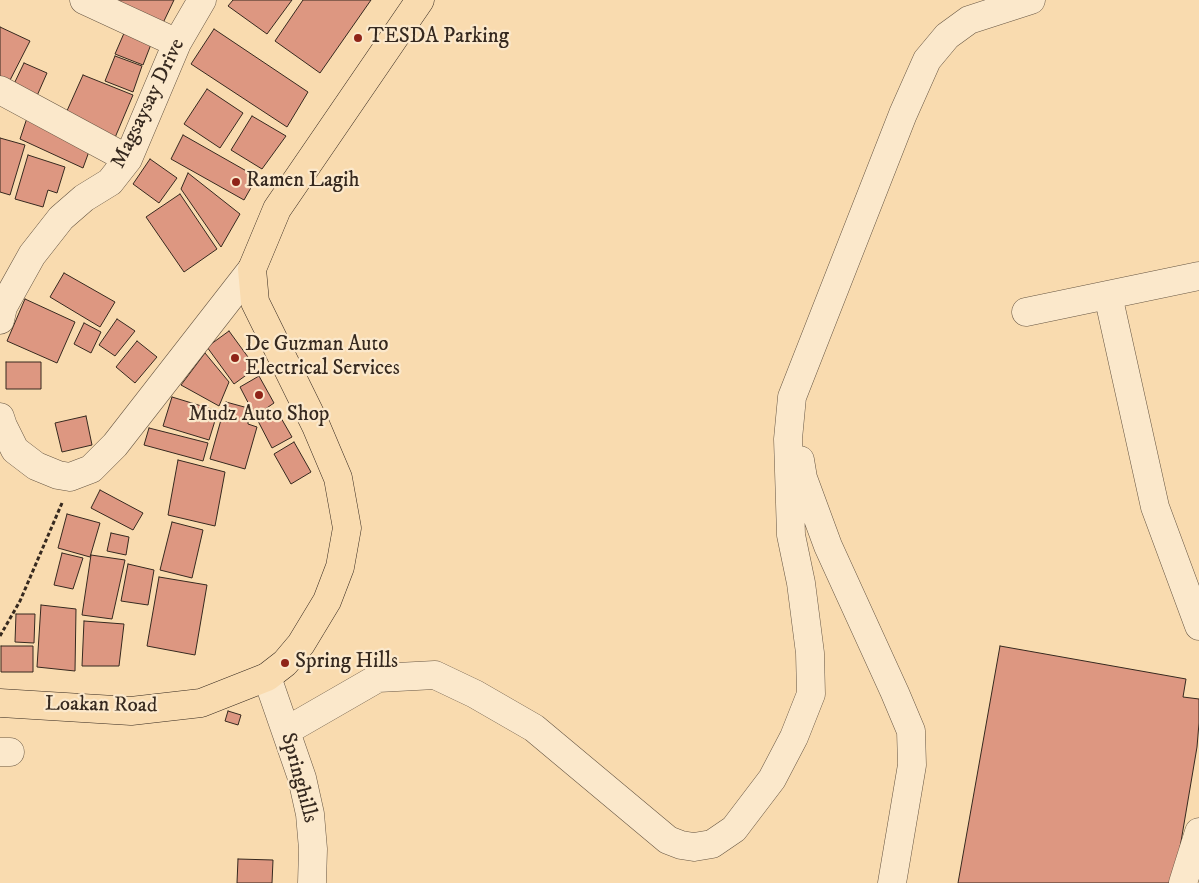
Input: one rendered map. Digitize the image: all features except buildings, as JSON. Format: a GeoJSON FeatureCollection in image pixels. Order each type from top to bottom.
{"type":"FeatureCollection","features":[{"type":"Feature","properties":{"kind":"main road","name":"Loakan Road"},"geometry":{"type":"LineString","coordinates":[[0,703],[131,711],[201,703],[267,676],[285,663],[296,651],[327,601],[340,566],[347,528],[338,478],[316,426],[255,302],[252,269],[277,209],[420,0]]}},
{"type":"Feature","properties":{"kind":"street"},"geometry":{"type":"LineString","coordinates":[[84,0],[177,43]]}},
{"type":"Feature","properties":{"kind":"street","name":"Magsaysay Drive"},"geometry":{"type":"LineString","coordinates":[[0,320],[3,307],[32,255],[61,218],[84,198],[110,182],[128,159],[177,43],[202,0]]}},
{"type":"Feature","properties":{"kind":"street"},"geometry":{"type":"LineString","coordinates":[[286,731],[378,678],[436,675],[475,694],[534,728],[668,840],[694,847],[712,844],[734,830],[772,779],[794,737],[810,694],[810,653],[801,583],[791,535],[788,439],[792,397],[903,114],[927,60],[947,36],[969,20],[1031,0]]}},
{"type":"Feature","properties":{"kind":"street"},"geometry":{"type":"LineString","coordinates":[[0,90],[128,159]]}},
{"type":"Feature","properties":{"kind":"street"},"geometry":{"type":"LineString","coordinates":[[0,417],[15,450],[36,466],[58,475],[70,476],[91,470],[115,446],[252,269]]}},
{"type":"Feature","properties":{"kind":"street"},"geometry":{"type":"LineString","coordinates":[[1026,312],[1199,276]]}},
{"type":"Feature","properties":{"kind":"street"},"geometry":{"type":"LineString","coordinates":[[1108,295],[1154,507],[1199,626]]}},
{"type":"Feature","properties":{"kind":"street"},"geometry":{"type":"LineString","coordinates":[[792,397],[803,478],[828,546],[896,693],[911,731],[912,765],[892,883]]}},
{"type":"Feature","properties":{"kind":"street","name":"Springhills"},"geometry":{"type":"LineString","coordinates":[[267,676],[302,778],[310,814],[313,849],[312,883]]}},
{"type":"Feature","properties":{"kind":"street"},"geometry":{"type":"LineString","coordinates":[[1183,883],[1199,832]]}},
{"type":"Feature","properties":{"kind":"path"},"geometry":{"type":"LineString","coordinates":[[0,636],[20,601],[62,501]]}},
{"type":"Feature","properties":{"kind":"place","name":"TESDA Parking"},"geometry":{"type":"Point","coordinates":[358,38]}},
{"type":"Feature","properties":{"kind":"place","name":"Ramen Lagih"},"geometry":{"type":"Point","coordinates":[236,182]}},
{"type":"Feature","properties":{"kind":"place","name":"De Guzman Auto Electrical Services"},"geometry":{"type":"Point","coordinates":[235,358]}},
{"type":"Feature","properties":{"kind":"place","name":"Mudz Auto Shop"},"geometry":{"type":"Point","coordinates":[259,395]}},
{"type":"Feature","properties":{"kind":"place","name":"Spring Hills"},"geometry":{"type":"Point","coordinates":[285,663]}}]}
